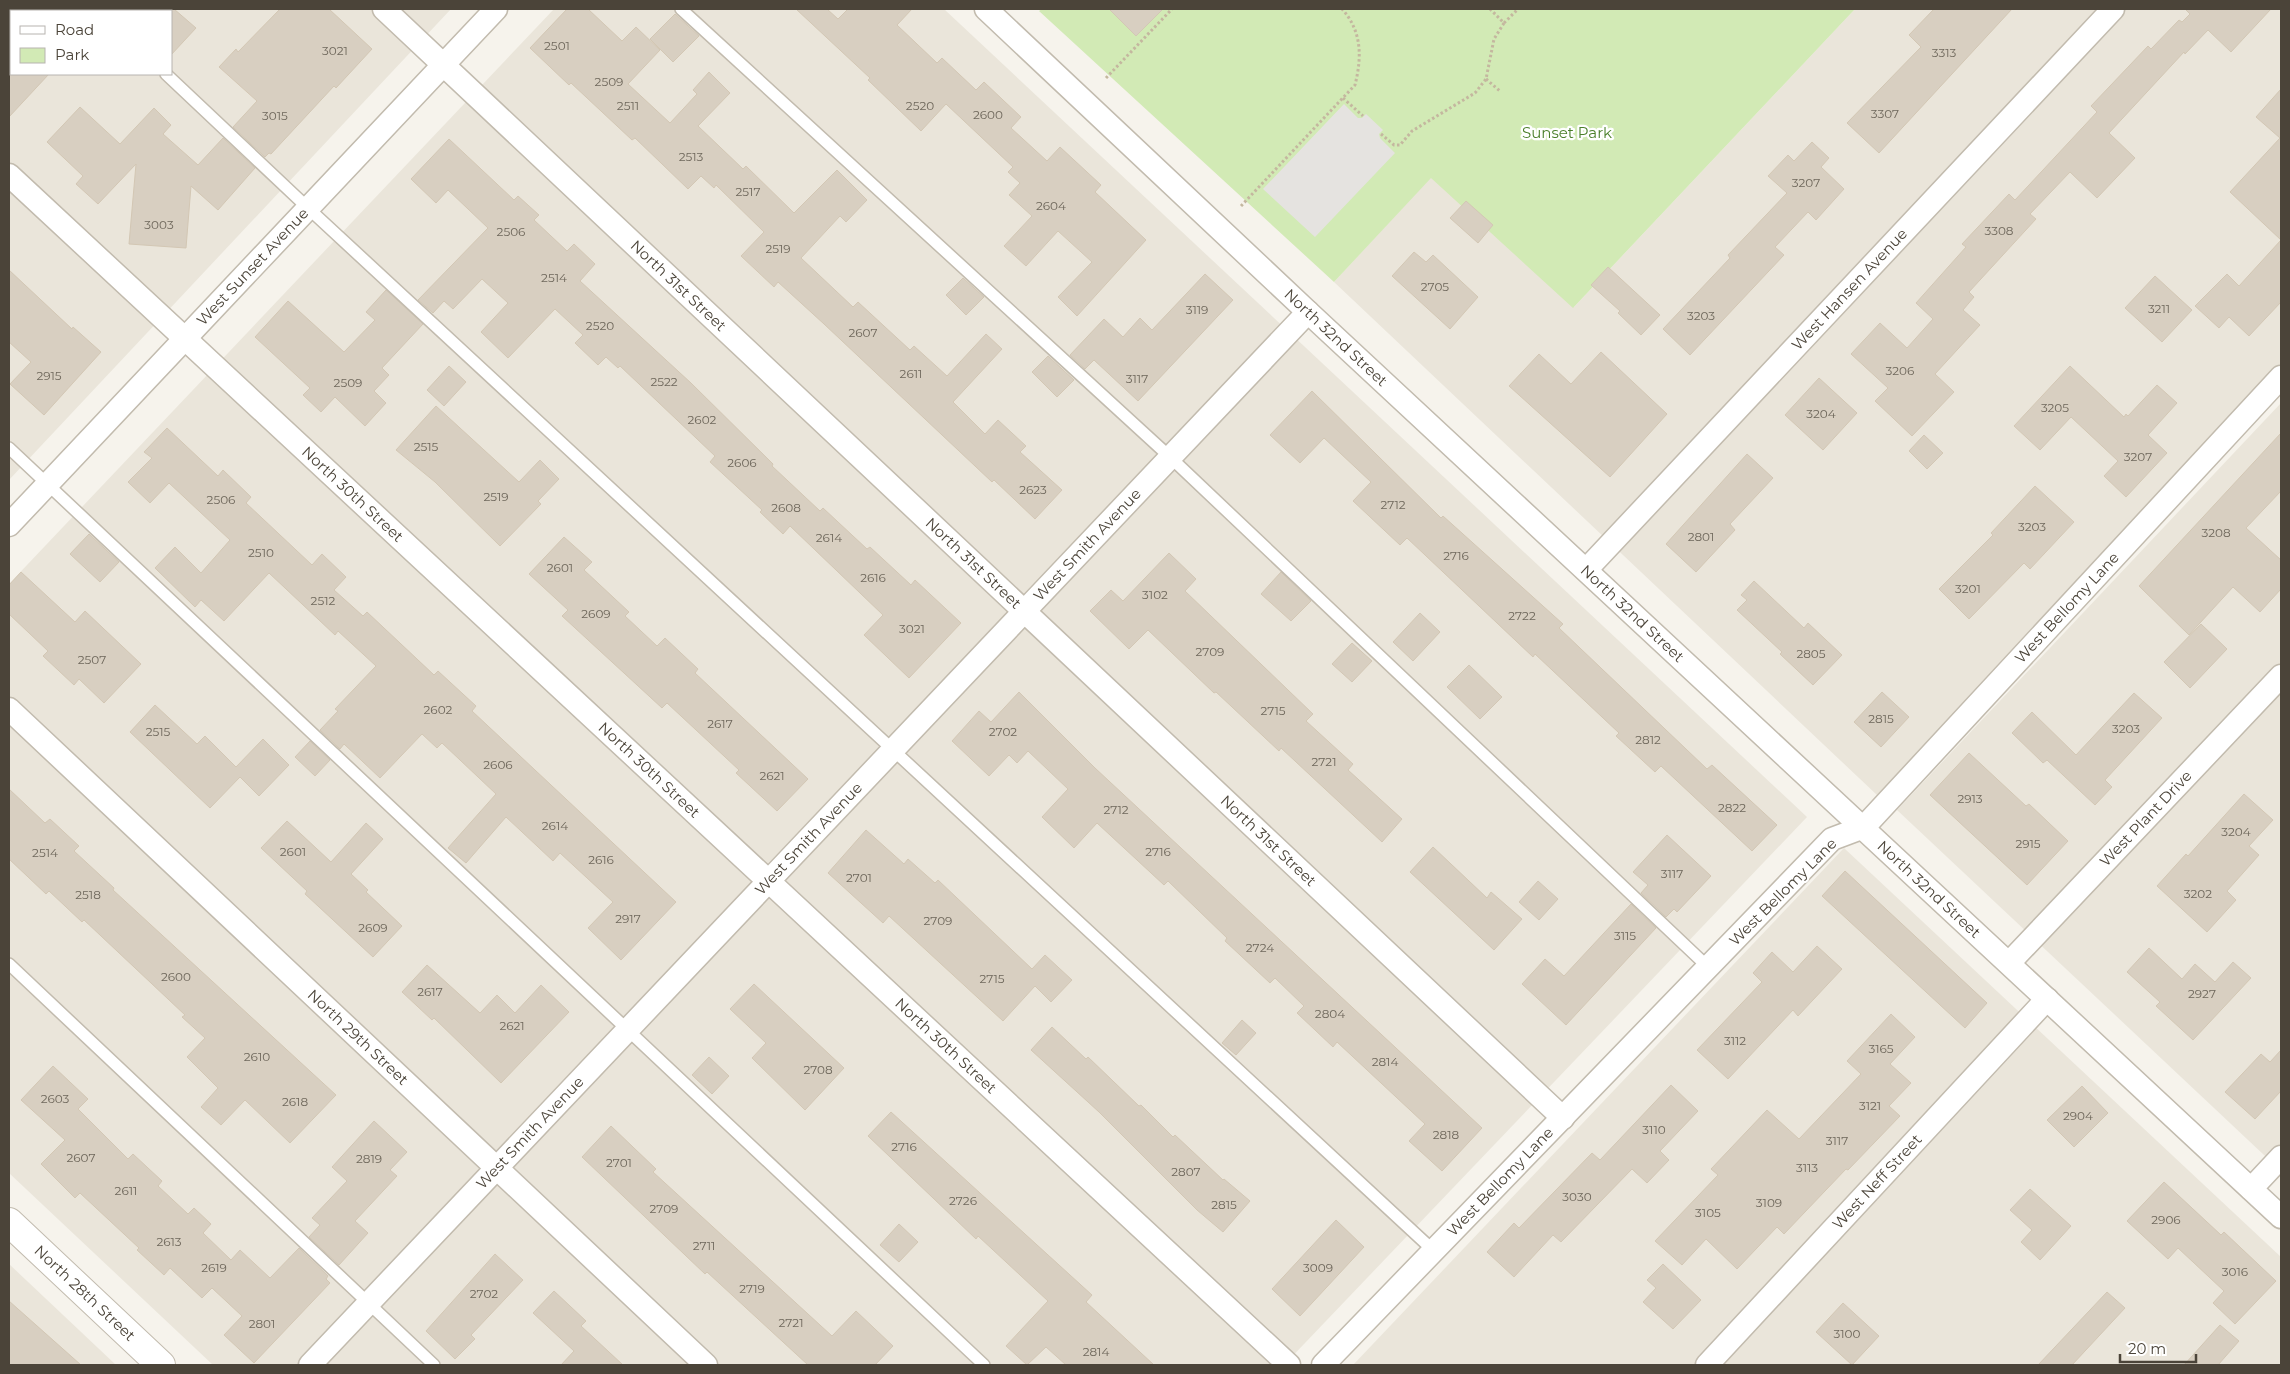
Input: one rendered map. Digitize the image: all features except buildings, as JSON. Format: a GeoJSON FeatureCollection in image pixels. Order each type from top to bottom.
{"type":"FeatureCollection","features":[{"type":"Feature","properties":{"kind":"street","name":"North 31st Street"},"geometry":{"type":"LineString","coordinates":[[384,9],[1563,1118]]}},
{"type":"Feature","properties":{"kind":"street","name":"West Sunset Avenue"},"geometry":{"type":"LineString","coordinates":[[9,524],[496,9]]}},
{"type":"Feature","properties":{"kind":"street","name":"North 32nd Street"},"geometry":{"type":"LineString","coordinates":[[986,9],[1308,312],[1864,827],[2281,1217]]}},
{"type":"Feature","properties":{"kind":"street","name":"West Hansen Avenue"},"geometry":{"type":"LineString","coordinates":[[1586,570],[2113,9]]}},
{"type":"Feature","properties":{"kind":"street","name":"North 30th Street"},"geometry":{"type":"LineString","coordinates":[[9,175],[1289,1365]]}},
{"type":"Feature","properties":{"kind":"street","name":"West Smith Avenue"},"geometry":{"type":"LineString","coordinates":[[310,1365],[1308,312]]}},
{"type":"Feature","properties":{"kind":"street","name":"West Bellomy Lane"},"geometry":{"type":"LineString","coordinates":[[1323,1365],[1832,839],[1864,827],[2281,377]]}},
{"type":"Feature","properties":{"kind":"street","name":"West Plant Drive"},"geometry":{"type":"LineString","coordinates":[[2010,963],[2281,676]]}},
{"type":"Feature","properties":{"kind":"street","name":"North 29th Street"},"geometry":{"type":"LineString","coordinates":[[9,709],[706,1365]]}},
{"type":"Feature","properties":{"kind":"street","name":"West Neff Street"},"geometry":{"type":"LineString","coordinates":[[1707,1365],[2047,999]]}},
{"type":"Feature","properties":{"kind":"street"},"geometry":{"type":"LineString","coordinates":[[2251,1189],[2281,1157]]}},
{"type":"Feature","properties":{"kind":"street","name":"North 28th Street"},"geometry":{"type":"LineString","coordinates":[[9,1222],[161,1365]]}},
{"type":"Feature","properties":{"kind":"lane"},"geometry":{"type":"LineString","coordinates":[[681,9],[1170,457],[1708,967]]}},
{"type":"Feature","properties":{"kind":"lane"},"geometry":{"type":"LineString","coordinates":[[167,75],[308,208],[1434,1251]]}},
{"type":"Feature","properties":{"kind":"lane"},"geometry":{"type":"LineString","coordinates":[[9,448],[984,1365]]}},
{"type":"Feature","properties":{"kind":"lane"},"geometry":{"type":"LineString","coordinates":[[9,964],[434,1365]]}},
{"type":"Feature","properties":{"kind":"path"},"geometry":{"type":"LineString","coordinates":[[1106,78],[1172,9]]}},
{"type":"Feature","properties":{"kind":"path"},"geometry":{"type":"LineString","coordinates":[[1240,206],[1355,85],[1360,64],[1359,38],[1352,20],[1342,9]]}},
{"type":"Feature","properties":{"kind":"path"},"geometry":{"type":"LineString","coordinates":[[1490,9],[1504,24]]}},
{"type":"Feature","properties":{"kind":"path"},"geometry":{"type":"LineString","coordinates":[[1381,134],[1394,145],[1400,145],[1412,131],[1475,93],[1486,79],[1494,39],[1504,24],[1518,9]]}},
{"type":"Feature","properties":{"kind":"path"},"geometry":{"type":"LineString","coordinates":[[1486,79],[1502,92]]}},
{"type":"Feature","properties":{"kind":"path"},"geometry":{"type":"LineString","coordinates":[[1343,98],[1363,116]]}},
{"type":"Feature","properties":{"kind":"shaded area"},"geometry":{"type":"Polygon","coordinates":[[[9,9],[451,9],[9,480],[9,9]]]}},
{"type":"Feature","properties":{"kind":"shaded area"},"geometry":{"type":"Polygon","coordinates":[[[554,9],[944,9],[1807,817],[1284,1365],[213,1365],[9,1173],[9,584],[554,9]]]}},
{"type":"Feature","properties":{"kind":"shaded area"},"geometry":{"type":"Polygon","coordinates":[[[1855,9],[2281,9],[2281,366],[1877,795],[1334,282],[1431,177],[1574,307],[1855,9]]]}},
{"type":"Feature","properties":{"kind":"shaded area"},"geometry":{"type":"Polygon","coordinates":[[[1344,104],[1358,118],[1362,118],[1366,114],[1383,130],[1379,134],[1380,138],[1395,153],[1315,237],[1263,189],[1344,104]]]}},
{"type":"Feature","properties":{"kind":"shaded area"},"geometry":{"type":"Polygon","coordinates":[[[2281,403],[2281,1171],[1897,810],[2281,403]]]}},
{"type":"Feature","properties":{"kind":"shaded area"},"geometry":{"type":"Polygon","coordinates":[[[1844,848],[2281,1257],[2281,1365],[1353,1365],[1844,848]]]}},
{"type":"Feature","properties":{"kind":"shaded area"},"geometry":{"type":"Polygon","coordinates":[[[9,1264],[116,1365],[9,1365],[9,1264]]]}},
{"type":"Feature","properties":{"kind":"green space","name":"Sunset Park"},"geometry":{"type":"Polygon","coordinates":[[[1042,9],[1855,9],[1573,308],[1431,178],[1334,282],[1039,11],[1042,9]]]}}]}
